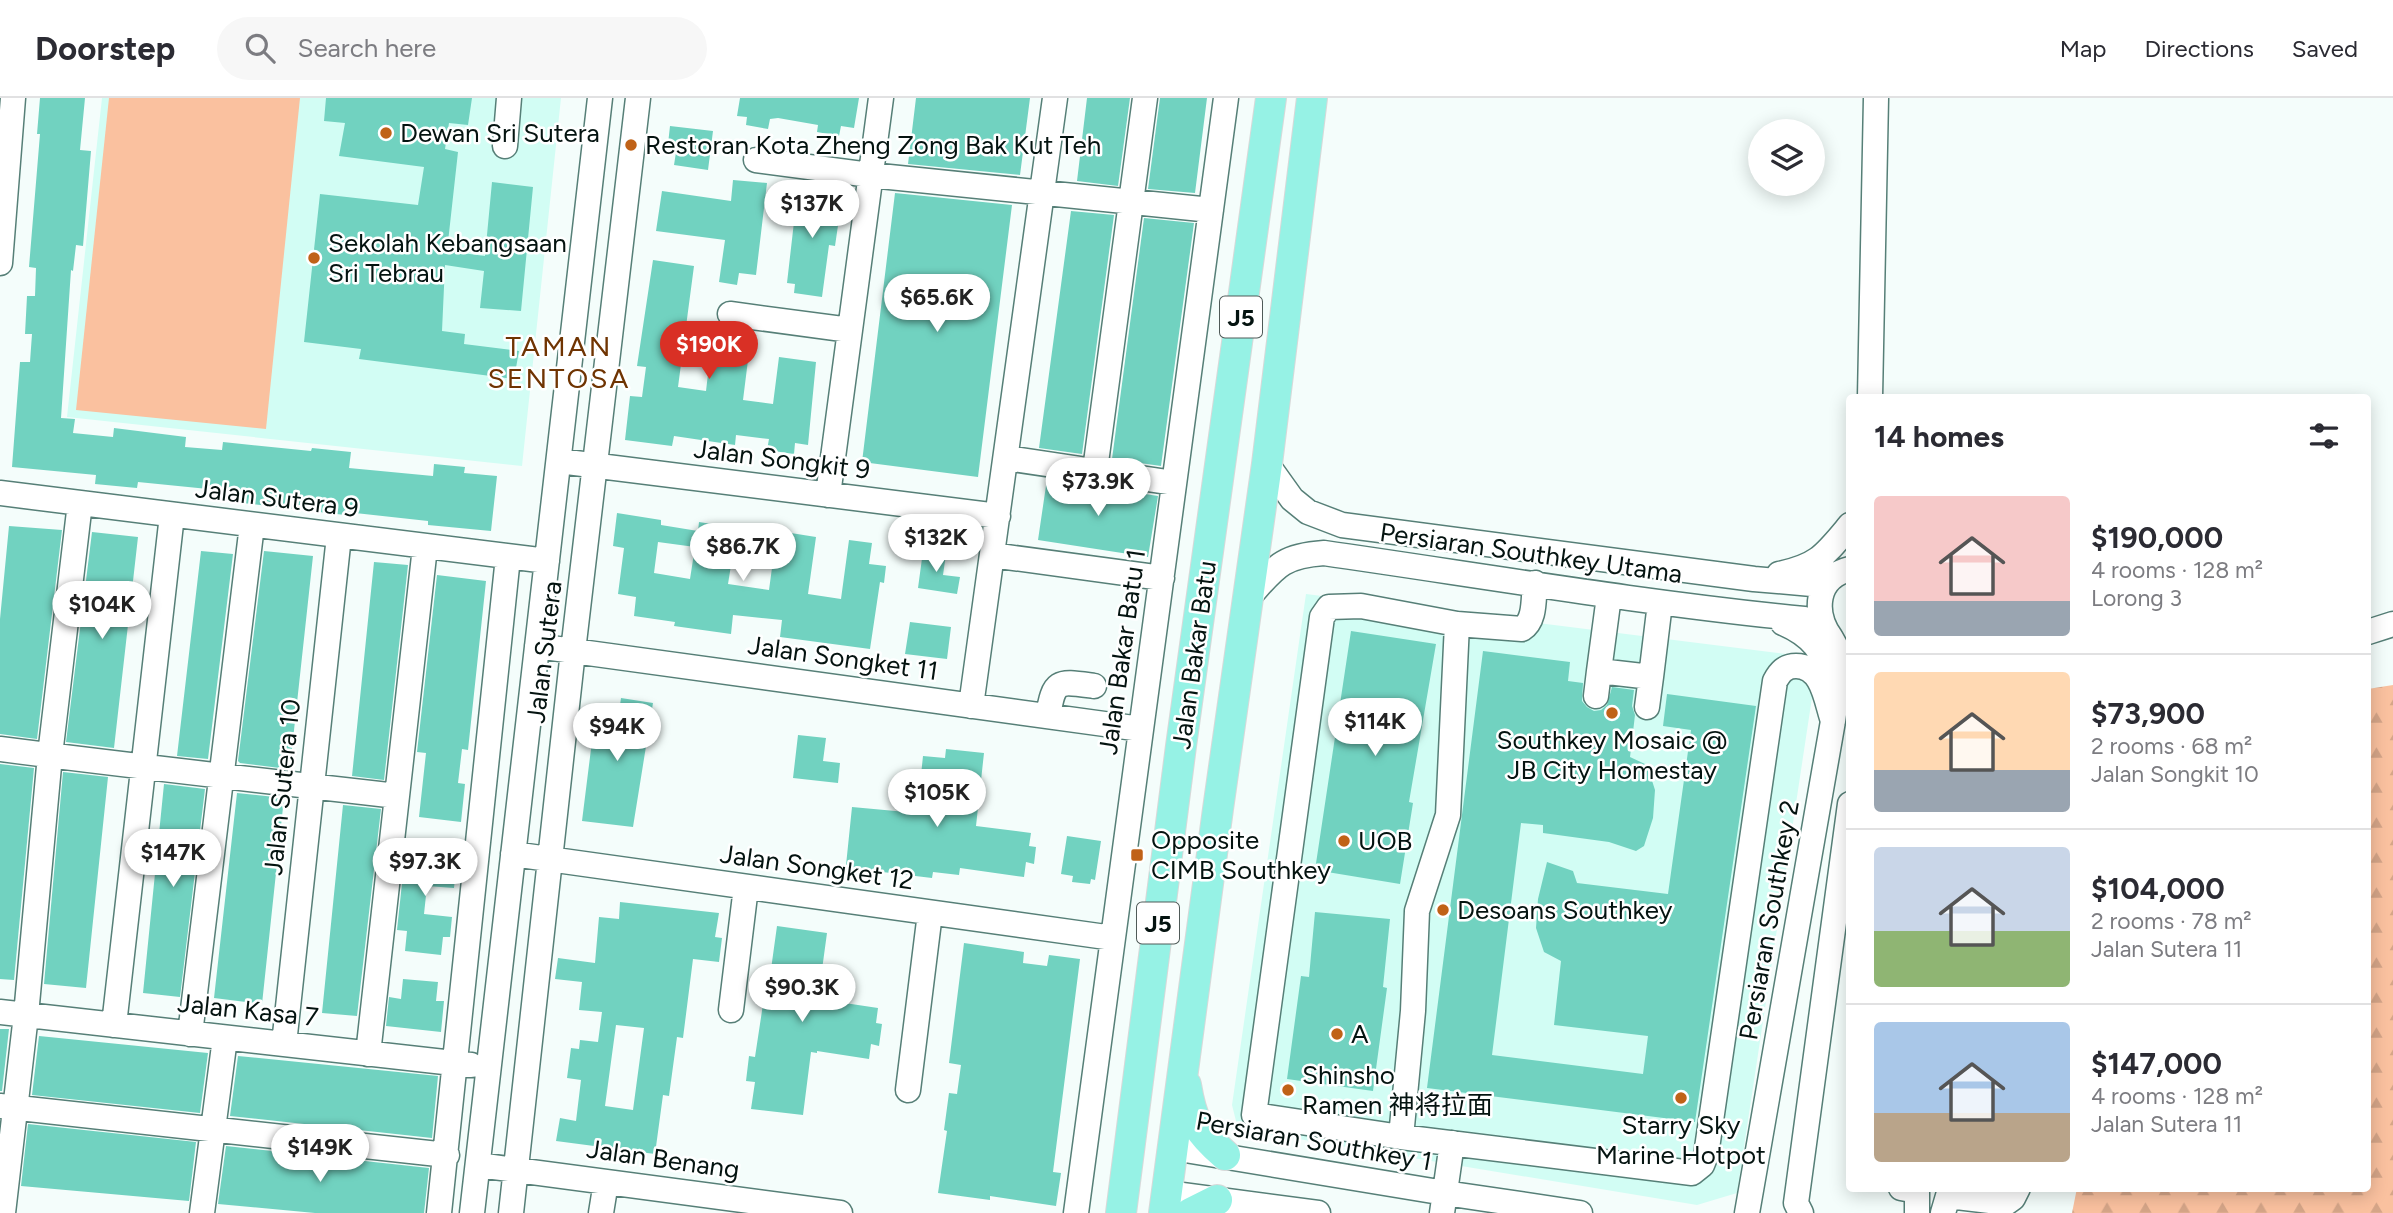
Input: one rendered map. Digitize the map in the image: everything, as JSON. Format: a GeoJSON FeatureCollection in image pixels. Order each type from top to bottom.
{"type":"FeatureCollection","features":[{"type":"Feature","properties":{"kind":"main road","name":"Jalan Bakar Batu"},"geometry":{"type":"LineString","coordinates":[[1123,1213],[1181,746],[1271,98]]}},
{"type":"Feature","properties":{"kind":"main road","name":"Jalan Bakar Batu"},"geometry":{"type":"LineString","coordinates":[[1165,1203],[1267,464],[1312,98]]}},
{"type":"Feature","properties":{"kind":"main road"},"geometry":{"type":"LineString","coordinates":[[1183,1068],[1190,1108],[1196,1123],[1203,1137],[1225,1155]]}},
{"type":"Feature","properties":{"kind":"main road"},"geometry":{"type":"LineString","coordinates":[[1136,1100],[1138,1145],[1146,1170],[1165,1203]]}},
{"type":"Feature","properties":{"kind":"main road"},"geometry":{"type":"LineString","coordinates":[[1123,1213],[1146,1170],[1160,1155],[1173,1148]]}},
{"type":"Feature","properties":{"kind":"street"},"geometry":{"type":"LineString","coordinates":[[0,262],[13,98]]}},
{"type":"Feature","properties":{"kind":"street"},"geometry":{"type":"LineString","coordinates":[[505,146],[509,98]]}},
{"type":"Feature","properties":{"kind":"street","name":"Jalan Sutera"},"geometry":{"type":"LineString","coordinates":[[472,1213],[600,98]]}},
{"type":"Feature","properties":{"kind":"street","name":"Jalan Sutera"},"geometry":{"type":"LineString","coordinates":[[511,1213],[638,98]]}},
{"type":"Feature","properties":{"kind":"street"},"geometry":{"type":"LineString","coordinates":[[828,495],[881,98]]}},
{"type":"Feature","properties":{"kind":"street"},"geometry":{"type":"LineString","coordinates":[[971,706],[1055,98]]}},
{"type":"Feature","properties":{"kind":"street"},"geometry":{"type":"LineString","coordinates":[[1095,470],[1145,98]]}},
{"type":"Feature","properties":{"kind":"street","name":"Jalan Bakar Batu 1"},"geometry":{"type":"LineString","coordinates":[[1076,1213],[1226,98]]}},
{"type":"Feature","properties":{"kind":"street"},"geometry":{"type":"LineString","coordinates":[[1854,394],[1860,98]]}},
{"type":"Feature","properties":{"kind":"street"},"geometry":{"type":"LineString","coordinates":[[1870,394],[1876,98]]}},
{"type":"Feature","properties":{"kind":"street"},"geometry":{"type":"LineString","coordinates":[[756,160],[870,175],[1211,210]]}},
{"type":"Feature","properties":{"kind":"street"},"geometry":{"type":"LineString","coordinates":[[730,314],[850,330]]}},
{"type":"Feature","properties":{"kind":"street"},"geometry":{"type":"LineString","coordinates":[[1006,458],[1174,483]]}},
{"type":"Feature","properties":{"kind":"street","name":"Jalan Songkit 9"},"geometry":{"type":"LineString","coordinates":[[559,461],[998,516]]}},
{"type":"Feature","properties":{"kind":"street","name":"Persiaran Southkey Utama"},"geometry":{"type":"LineString","coordinates":[[1267,464],[1292,499],[1308,512],[1342,525],[1754,579],[1812,584],[1844,567]]}},
{"type":"Feature","properties":{"kind":"street","name":"Jalan Sutera 9"},"geometry":{"type":"LineString","coordinates":[[0,493],[547,561]]}},
{"type":"Feature","properties":{"kind":"street"},"geometry":{"type":"LineString","coordinates":[[3,1213],[7,1107],[26,1015],[50,755],[80,503]]}},
{"type":"Feature","properties":{"kind":"street"},"geometry":{"type":"LineString","coordinates":[[114,1025],[172,515]]}},
{"type":"Feature","properties":{"kind":"street"},"geometry":{"type":"LineString","coordinates":[[190,1034],[252,525]]}},
{"type":"Feature","properties":{"kind":"street"},"geometry":{"type":"LineString","coordinates":[[1754,579],[1803,569],[1814,564],[1846,529]]}},
{"type":"Feature","properties":{"kind":"street","name":"Jalan Sutera 10"},"geometry":{"type":"LineString","coordinates":[[284,1044],[339,536]]}},
{"type":"Feature","properties":{"kind":"street"},"geometry":{"type":"LineString","coordinates":[[368,1054],[425,547]]}},
{"type":"Feature","properties":{"kind":"street","name":"Persiaran Southkey Utama"},"geometry":{"type":"LineString","coordinates":[[1247,599],[1283,561],[1301,555],[1324,553],[1609,596],[1804,620],[1835,638]]}},
{"type":"Feature","properties":{"kind":"street"},"geometry":{"type":"LineString","coordinates":[[992,555],[1162,578]]}},
{"type":"Feature","properties":{"kind":"street","name":"Jalan Sutera"},"geometry":{"type":"LineString","coordinates":[[439,1213],[508,557]]}},
{"type":"Feature","properties":{"kind":"street","name":"Persiaran Southkey 2"},"geometry":{"type":"LineString","coordinates":[[1748,1213],[1842,658],[1835,638],[1819,613],[1820,600],[1825,587],[1844,567]]}},
{"type":"Feature","properties":{"kind":"street"},"geometry":{"type":"LineString","coordinates":[[1535,583],[1531,618],[1522,629],[1457,624],[1345,605],[1329,607],[1322,617],[1254,1115],[1401,1137],[1692,1173],[1702,1165],[1708,1141],[1775,681],[1782,670],[1791,666],[1802,666],[1814,671],[1833,721]]}},
{"type":"Feature","properties":{"kind":"street"},"geometry":{"type":"LineString","coordinates":[[1596,696],[1609,596]]}},
{"type":"Feature","properties":{"kind":"street"},"geometry":{"type":"LineString","coordinates":[[1647,707],[1660,603]]}},
{"type":"Feature","properties":{"kind":"street"},"geometry":{"type":"LineString","coordinates":[[1764,615],[1802,631],[1826,660],[1837,691]]}},
{"type":"Feature","properties":{"kind":"street"},"geometry":{"type":"LineString","coordinates":[[1401,1137],[1413,1011],[1417,911],[1448,814],[1457,624]]}},
{"type":"Feature","properties":{"kind":"street"},"geometry":{"type":"LineString","coordinates":[[2371,631],[2393,624]]}},
{"type":"Feature","properties":{"kind":"street"},"geometry":{"type":"LineString","coordinates":[[2371,644],[2393,637]]}},
{"type":"Feature","properties":{"kind":"street","name":"Jalan Songket 11"},"geometry":{"type":"LineString","coordinates":[[537,646],[1141,729]]}},
{"type":"Feature","properties":{"kind":"street"},"geometry":{"type":"LineString","coordinates":[[1599,671],[1651,677]]}},
{"type":"Feature","properties":{"kind":"street"},"geometry":{"type":"LineString","coordinates":[[1048,716],[1052,692],[1060,685],[1068,682],[1094,686]]}},
{"type":"Feature","properties":{"kind":"street"},"geometry":{"type":"LineString","coordinates":[[0,749],[397,796]]}},
{"type":"Feature","properties":{"kind":"street"},"geometry":{"type":"LineString","coordinates":[[1795,1210],[1846,834]]}},
{"type":"Feature","properties":{"kind":"street","name":"Jalan Songket 12"},"geometry":{"type":"LineString","coordinates":[[513,855],[1113,938]]}},
{"type":"Feature","properties":{"kind":"street"},"geometry":{"type":"LineString","coordinates":[[732,1010],[746,887]]}},
{"type":"Feature","properties":{"kind":"street"},"geometry":{"type":"LineString","coordinates":[[908,1090],[930,913]]}},
{"type":"Feature","properties":{"kind":"street","name":"Jalan Kasa 7"},"geometry":{"type":"LineString","coordinates":[[0,1013],[489,1067]]}},
{"type":"Feature","properties":{"kind":"street"},"geometry":{"type":"LineString","coordinates":[[202,1213],[225,1038]]}},
{"type":"Feature","properties":{"kind":"street"},"geometry":{"type":"LineString","coordinates":[[7,1107],[447,1155]]}},
{"type":"Feature","properties":{"kind":"street"},"geometry":{"type":"LineString","coordinates":[[1444,1203],[1452,1143]]}},
{"type":"Feature","properties":{"kind":"street","name":"Persiaran Southkey 1"},"geometry":{"type":"LineString","coordinates":[[1173,1148],[1225,1155],[1444,1203],[1580,1213]]}},
{"type":"Feature","properties":{"kind":"street","name":"Jalan Benang"},"geometry":{"type":"LineString","coordinates":[[478,1165],[606,1182],[704,1204],[840,1213]]}},
{"type":"Feature","properties":{"kind":"street"},"geometry":{"type":"LineString","coordinates":[[601,1213],[606,1182]]}},
{"type":"Feature","properties":{"kind":"street"},"geometry":{"type":"LineString","coordinates":[[1912,1198],[1946,1204],[2006,1203],[2016,1192]]}},
{"type":"Feature","properties":{"kind":"street"},"geometry":{"type":"LineString","coordinates":[[1165,1203],[1318,1213]]}},
{"type":"Feature","properties":{"kind":"shaded area","name":"Sekolah Kebangsaan Sri Tebrau"},"geometry":{"type":"Polygon","coordinates":[[[102,98],[561,98],[522,466],[67,417],[102,98]]]}},
{"type":"Feature","properties":{"kind":"shaded area"},"geometry":{"type":"Polygon","coordinates":[[[1306,594],[1818,658],[1737,1193],[1697,1205],[1238,1129],[1232,1105],[1306,594]]]}},
{"type":"Feature","properties":{"kind":"green space"},"geometry":{"type":"Polygon","coordinates":[[[109,98],[300,98],[266,429],[76,410],[109,98]]]}},
{"type":"Feature","properties":{"kind":"green space"},"geometry":{"type":"Polygon","coordinates":[[[2393,685],[2393,1213],[2072,1213],[2076,1192],[2371,1192],[2371,689],[2393,685]]]}},
{"type":"Feature","properties":{"kind":"building"},"geometry":{"type":"Polygon","coordinates":[[[40,98],[85,98],[80,150],[91,151],[83,246],[76,245],[73,271],[71,270],[61,418],[75,419],[73,433],[113,437],[114,428],[186,437],[185,447],[222,450],[223,442],[311,451],[312,448],[351,452],[349,468],[433,476],[434,464],[465,467],[464,473],[497,476],[491,531],[428,525],[428,521],[346,512],[345,515],[217,500],[218,490],[138,482],[137,488],[95,484],[96,475],[12,467],[20,362],[30,362],[32,334],[25,334],[27,296],[35,296],[36,268],[29,267],[40,134],[37,134],[40,98]]]}},
{"type":"Feature","properties":{"kind":"building"},"geometry":{"type":"Polygon","coordinates":[[[326,98],[472,98],[468,125],[449,123],[445,149],[458,152],[447,251],[485,256],[492,182],[533,187],[521,311],[480,308],[484,271],[445,265],[442,331],[465,334],[464,344],[519,351],[514,379],[359,359],[361,349],[304,342],[320,194],[418,205],[424,167],[339,156],[345,123],[324,121],[326,98]]]}},
{"type":"Feature","properties":{"kind":"building"},"geometry":{"type":"Polygon","coordinates":[[[740,98],[859,98],[854,128],[841,126],[839,136],[817,132],[818,125],[778,118],[770,119],[768,129],[746,125],[747,117],[737,116],[740,98]]]}},
{"type":"Feature","properties":{"kind":"building"},"geometry":{"type":"Polygon","coordinates":[[[916,98],[1030,98],[1020,175],[908,164],[916,98]]]}},
{"type":"Feature","properties":{"kind":"building"},"geometry":{"type":"Polygon","coordinates":[[[1087,98],[1130,98],[1118,186],[1077,181],[1087,98]]]}},
{"type":"Feature","properties":{"kind":"building"},"geometry":{"type":"Polygon","coordinates":[[[1160,98],[1207,98],[1195,193],[1148,189],[1160,98]]]}},
{"type":"Feature","properties":{"kind":"building"},"geometry":{"type":"Polygon","coordinates":[[[670,126],[713,131],[708,170],[674,165],[677,146],[668,144],[670,126]]]}},
{"type":"Feature","properties":{"kind":"building"},"geometry":{"type":"Polygon","coordinates":[[[733,180],[767,183],[756,275],[739,273],[737,285],[719,282],[725,240],[656,231],[662,191],[731,201],[733,180]]]}},
{"type":"Feature","properties":{"kind":"building"},"geometry":{"type":"Polygon","coordinates":[[[798,187],[829,191],[841,205],[835,246],[829,245],[822,297],[794,293],[795,284],[787,283],[798,187]]]}},
{"type":"Feature","properties":{"kind":"building"},"geometry":{"type":"Polygon","coordinates":[[[895,193],[1012,205],[978,477],[862,462],[895,193]]]}},
{"type":"Feature","properties":{"kind":"building"},"geometry":{"type":"Polygon","coordinates":[[[1071,211],[1114,215],[1082,454],[1039,448],[1071,211]]]}},
{"type":"Feature","properties":{"kind":"building"},"geometry":{"type":"Polygon","coordinates":[[[1144,218],[1194,223],[1161,466],[1112,459],[1144,218]]]}},
{"type":"Feature","properties":{"kind":"building"},"geometry":{"type":"Polygon","coordinates":[[[653,260],[694,266],[678,387],[706,391],[712,340],[750,344],[743,400],[773,404],[779,357],[816,362],[808,445],[795,443],[794,454],[767,450],[769,439],[736,435],[735,445],[674,436],[672,446],[625,440],[630,396],[642,397],[646,367],[637,366],[653,260]]]}},
{"type":"Feature","properties":{"kind":"building"},"geometry":{"type":"Polygon","coordinates":[[[1047,479],[1158,496],[1148,557],[1038,540],[1047,479]]]}},
{"type":"Feature","properties":{"kind":"building"},"geometry":{"type":"Polygon","coordinates":[[[617,513],[661,520],[661,525],[698,531],[699,522],[737,528],[728,584],[769,590],[774,553],[769,552],[772,530],[816,537],[808,594],[841,599],[849,540],[872,543],[869,564],[886,566],[884,583],[880,582],[870,649],[780,637],[782,620],[733,615],[731,634],[674,626],[675,622],[634,616],[636,597],[618,594],[624,548],[613,546],[617,513]],[[658,542],[654,573],[690,579],[695,547],[658,542]]]}},
{"type":"Feature","properties":{"kind":"building"},"geometry":{"type":"Polygon","coordinates":[[[9,526],[62,530],[37,739],[0,734],[0,619],[9,526]]]}},
{"type":"Feature","properties":{"kind":"building"},"geometry":{"type":"Polygon","coordinates":[[[92,532],[138,537],[114,748],[66,742],[92,532]]]}},
{"type":"Feature","properties":{"kind":"building"},"geometry":{"type":"Polygon","coordinates":[[[201,551],[233,554],[208,759],[177,756],[201,551]]]}},
{"type":"Feature","properties":{"kind":"building"},"geometry":{"type":"Polygon","coordinates":[[[264,551],[313,556],[288,769],[238,761],[264,551]]]}},
{"type":"Feature","properties":{"kind":"building"},"geometry":{"type":"Polygon","coordinates":[[[923,551],[946,554],[943,575],[960,577],[957,594],[918,588],[923,551]]]}},
{"type":"Feature","properties":{"kind":"building"},"geometry":{"type":"Polygon","coordinates":[[[374,562],[408,565],[384,780],[352,776],[374,562]]]}},
{"type":"Feature","properties":{"kind":"building"},"geometry":{"type":"Polygon","coordinates":[[[437,575],[486,581],[468,750],[462,749],[458,783],[465,784],[461,822],[419,817],[426,753],[417,752],[437,575]]]}},
{"type":"Feature","properties":{"kind":"building"},"geometry":{"type":"Polygon","coordinates":[[[910,622],[951,627],[947,659],[905,654],[910,622]]]}},
{"type":"Feature","properties":{"kind":"building"},"geometry":{"type":"Polygon","coordinates":[[[1351,631],[1436,644],[1409,802],[1413,803],[1400,884],[1315,870],[1351,631]]]}},
{"type":"Feature","properties":{"kind":"building"},"geometry":{"type":"Polygon","coordinates":[[[1483,651],[1570,662],[1568,681],[1583,683],[1582,701],[1594,711],[1607,705],[1612,687],[1634,690],[1632,706],[1635,715],[1630,757],[1647,765],[1655,790],[1653,818],[1644,846],[1636,851],[1609,842],[1543,833],[1543,825],[1521,823],[1492,1055],[1643,1074],[1648,1036],[1554,1025],[1561,961],[1544,952],[1536,928],[1538,899],[1547,862],[1573,871],[1577,883],[1668,894],[1691,730],[1663,726],[1667,694],[1756,706],[1695,1122],[1427,1088],[1483,651]]]}},
{"type":"Feature","properties":{"kind":"building"},"geometry":{"type":"Polygon","coordinates":[[[621,698],[653,703],[633,827],[582,821],[596,709],[619,712],[621,698]]]}},
{"type":"Feature","properties":{"kind":"building"},"geometry":{"type":"Polygon","coordinates":[[[798,735],[826,738],[823,761],[840,763],[838,783],[793,778],[798,735]]]}},
{"type":"Feature","properties":{"kind":"building"},"geometry":{"type":"Polygon","coordinates":[[[946,749],[984,753],[976,826],[1031,833],[1029,846],[1036,847],[1034,864],[1026,862],[1024,877],[960,868],[959,875],[933,872],[932,878],[866,870],[866,876],[845,875],[852,807],[917,813],[923,756],[945,758],[946,749]]]}},
{"type":"Feature","properties":{"kind":"building"},"geometry":{"type":"Polygon","coordinates":[[[0,764],[34,768],[14,980],[0,979],[0,764]]]}},
{"type":"Feature","properties":{"kind":"building"},"geometry":{"type":"Polygon","coordinates":[[[63,772],[108,777],[86,988],[44,984],[63,772]]]}},
{"type":"Feature","properties":{"kind":"building"},"geometry":{"type":"Polygon","coordinates":[[[164,784],[205,789],[180,997],[143,993],[164,784]]]}},
{"type":"Feature","properties":{"kind":"building"},"geometry":{"type":"Polygon","coordinates":[[[237,793],[284,798],[262,1004],[214,998],[237,793]]]}},
{"type":"Feature","properties":{"kind":"building"},"geometry":{"type":"Polygon","coordinates":[[[343,805],[381,809],[357,1016],[322,1013],[343,805]]]}},
{"type":"Feature","properties":{"kind":"building"},"geometry":{"type":"Polygon","coordinates":[[[1067,836],[1101,841],[1095,880],[1091,879],[1090,884],[1072,882],[1073,876],[1061,874],[1067,836]]]}},
{"type":"Feature","properties":{"kind":"building"},"geometry":{"type":"Polygon","coordinates":[[[406,846],[458,851],[454,888],[427,886],[424,914],[452,917],[450,937],[443,937],[441,955],[405,951],[407,931],[397,930],[406,846]]]}},
{"type":"Feature","properties":{"kind":"building"},"geometry":{"type":"Polygon","coordinates":[[[620,902],[719,913],[715,937],[722,938],[719,962],[693,959],[683,1038],[677,1037],[669,1096],[663,1095],[655,1154],[556,1141],[560,1118],[576,1121],[581,1080],[567,1078],[571,1048],[579,1049],[580,1040],[598,1042],[602,1012],[579,1010],[582,982],[555,979],[558,958],[595,963],[599,917],[619,919],[620,902]],[[616,1025],[605,1106],[633,1110],[644,1028],[616,1025]]]}},
{"type":"Feature","properties":{"kind":"building","name":"A"},"geometry":{"type":"Polygon","coordinates":[[[1315,912],[1390,919],[1383,987],[1387,988],[1373,1091],[1287,1079],[1301,976],[1309,977],[1315,912]]]}},
{"type":"Feature","properties":{"kind":"building"},"geometry":{"type":"Polygon","coordinates":[[[777,926],[827,933],[818,999],[878,1008],[876,1023],[882,1024],[879,1046],[871,1044],[869,1059],[811,1052],[803,1115],[751,1109],[755,1082],[746,1081],[749,1056],[755,1057],[777,926]]]}},
{"type":"Feature","properties":{"kind":"building"},"geometry":{"type":"Polygon","coordinates":[[[964,943],[1024,952],[1023,963],[1047,966],[1049,955],[1080,959],[1053,1172],[1061,1173],[1056,1206],[990,1196],[990,1200],[938,1193],[947,1131],[944,1130],[949,1093],[957,1094],[961,1065],[949,1063],[964,943]]]}},
{"type":"Feature","properties":{"kind":"building"},"geometry":{"type":"Polygon","coordinates":[[[403,979],[438,982],[436,1001],[444,1001],[441,1032],[386,1026],[389,997],[401,999],[403,979]]]}},
{"type":"Feature","properties":{"kind":"building"},"geometry":{"type":"Polygon","coordinates":[[[0,1029],[9,1029],[2,1091],[0,1091],[0,1029]]]}},
{"type":"Feature","properties":{"kind":"building"},"geometry":{"type":"Polygon","coordinates":[[[39,1036],[208,1053],[200,1113],[32,1095],[39,1036]]]}},
{"type":"Feature","properties":{"kind":"building"},"geometry":{"type":"Polygon","coordinates":[[[238,1056],[438,1076],[432,1138],[230,1116],[238,1056]]]}},
{"type":"Feature","properties":{"kind":"building"},"geometry":{"type":"Polygon","coordinates":[[[28,1124],[196,1142],[189,1201],[21,1186],[28,1124]]]}},
{"type":"Feature","properties":{"kind":"building"},"geometry":{"type":"Polygon","coordinates":[[[226,1146],[429,1168],[424,1213],[315,1213],[218,1204],[226,1146]]]}},
{"type":"Feature","properties":{"kind":"place","name":"Dewan Sri Sutera"},"geometry":{"type":"Point","coordinates":[386,133]}},
{"type":"Feature","properties":{"kind":"place","name":"Restoran Kota Zheng Zong Bak Kut Teh"},"geometry":{"type":"Point","coordinates":[631,145]}},
{"type":"Feature","properties":{"kind":"place","name":"Sekolah Kebangsaan Sri Tebrau"},"geometry":{"type":"Point","coordinates":[314,258]}},
{"type":"Feature","properties":{"kind":"place","name":"Southkey Mosaic @ JB City Homestay"},"geometry":{"type":"Point","coordinates":[1612,713]}},
{"type":"Feature","properties":{"kind":"place","name":"UOB"},"geometry":{"type":"Point","coordinates":[1344,841]}},
{"type":"Feature","properties":{"kind":"place","name":"Opposite CIMB Southkey"},"geometry":{"type":"Point","coordinates":[1137,855]}},
{"type":"Feature","properties":{"kind":"place","name":"Desoans Southkey"},"geometry":{"type":"Point","coordinates":[1443,910]}},
{"type":"Feature","properties":{"kind":"place","name":"A"},"geometry":{"type":"Point","coordinates":[1337,1034]}},
{"type":"Feature","properties":{"kind":"place","name":"Shinsho Ramen 神将拉面"},"geometry":{"type":"Point","coordinates":[1288,1090]}},
{"type":"Feature","properties":{"kind":"place","name":"Starry Sky Marine Hotpot"},"geometry":{"type":"Point","coordinates":[1681,1098]}},
{"type":"Feature","properties":{"kind":"district","name":"TAMAN SENTOSA"},"geometry":{"type":"Point","coordinates":[559,362]}}]}
